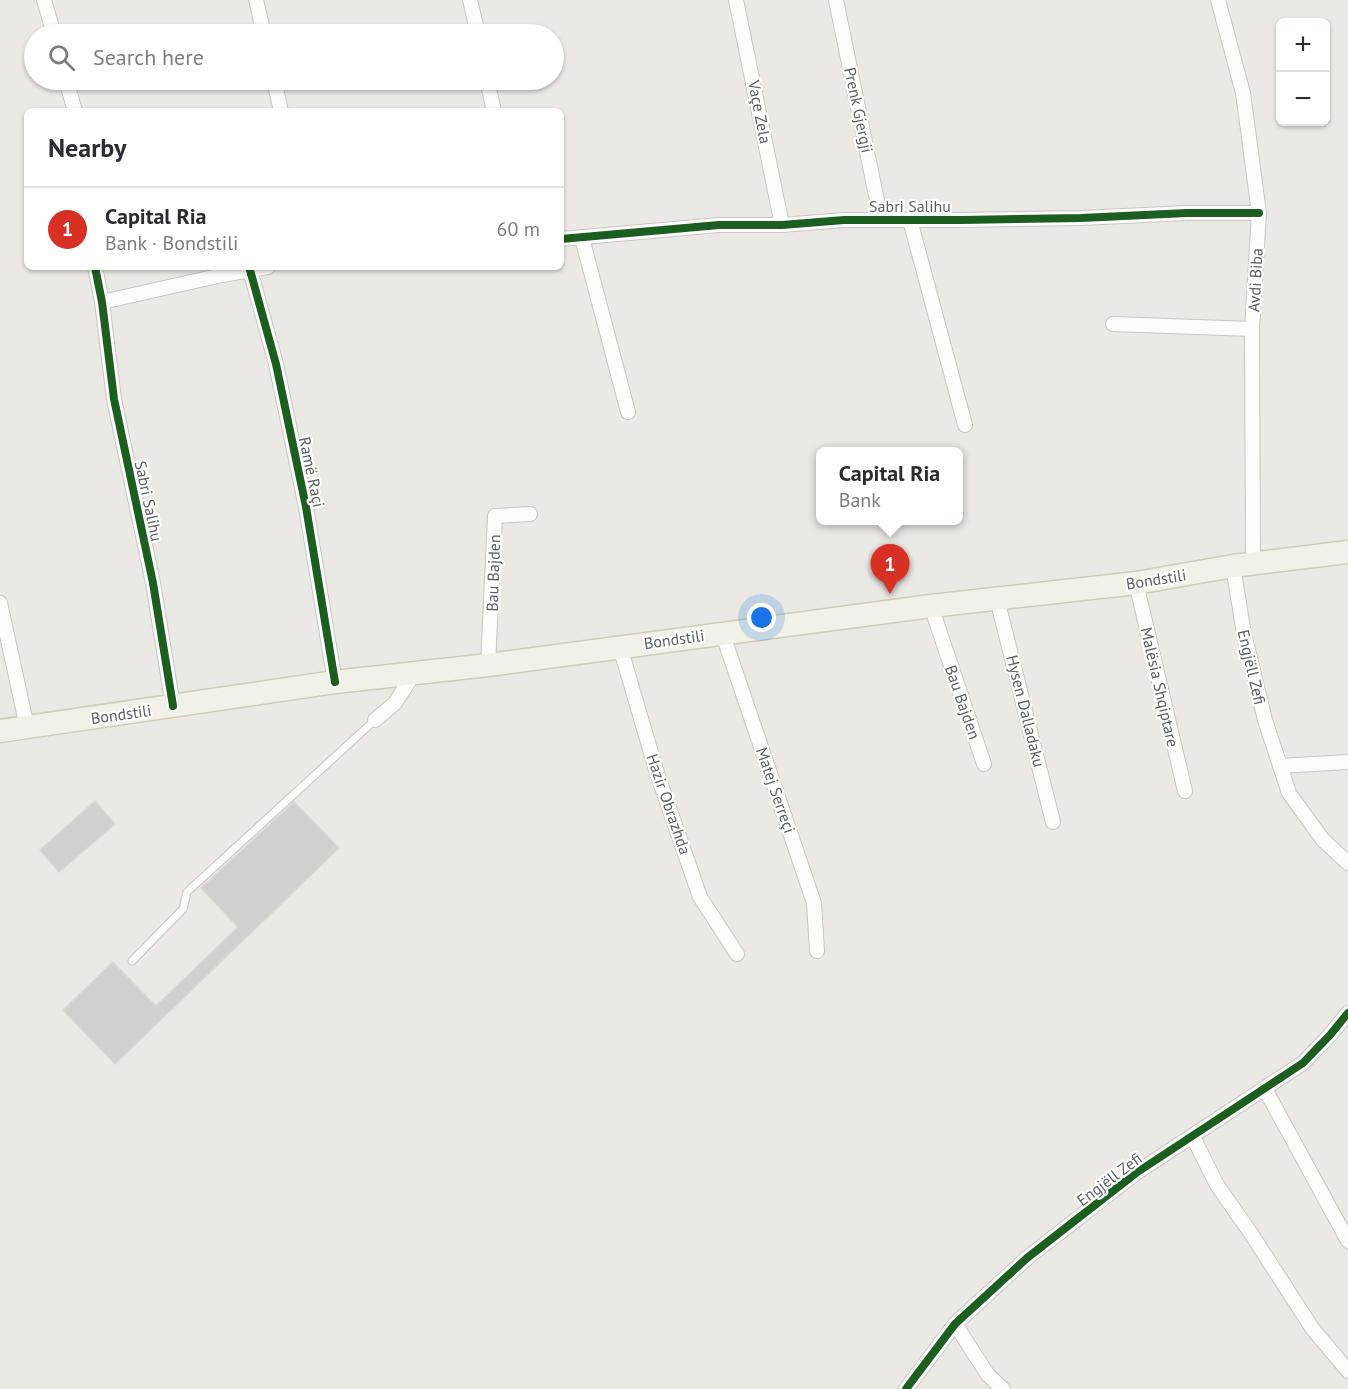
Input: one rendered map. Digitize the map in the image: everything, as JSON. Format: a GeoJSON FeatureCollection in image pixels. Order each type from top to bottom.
{"type":"FeatureCollection","features":[{"type":"Feature","properties":{"kind":"main road","name":"Bondstili"},"geometry":{"type":"LineString","coordinates":[[0,731],[335,682],[1136,582],[1243,565],[1348,552]]}},
{"type":"Feature","properties":{"kind":"street"},"geometry":{"type":"LineString","coordinates":[[44,0],[51,24]]}},
{"type":"Feature","properties":{"kind":"street"},"geometry":{"type":"LineString","coordinates":[[256,0],[262,24]]}},
{"type":"Feature","properties":{"kind":"street"},"geometry":{"type":"LineString","coordinates":[[470,0],[476,24]]}},
{"type":"Feature","properties":{"kind":"street","name":"Vaçe Zela"},"geometry":{"type":"LineString","coordinates":[[736,0],[782,225]]}},
{"type":"Feature","properties":{"kind":"street","name":"Prenk Gjergji"},"geometry":{"type":"LineString","coordinates":[[836,0],[881,220]]}},
{"type":"Feature","properties":{"kind":"street","name":"Avdi Biba"},"geometry":{"type":"LineString","coordinates":[[1218,0],[1243,93],[1259,213],[1243,565]]}},
{"type":"Feature","properties":{"kind":"street"},"geometry":{"type":"LineString","coordinates":[[69,90],[74,108]]}},
{"type":"Feature","properties":{"kind":"street"},"geometry":{"type":"LineString","coordinates":[[277,90],[281,108]]}},
{"type":"Feature","properties":{"kind":"street"},"geometry":{"type":"LineString","coordinates":[[490,90],[493,108]]}},
{"type":"Feature","properties":{"kind":"street","name":"Sabri Salihu"},"geometry":{"type":"LineString","coordinates":[[564,239],[719,225],[782,225],[844,220],[1081,218],[1187,213],[1259,213]]}},
{"type":"Feature","properties":{"kind":"street"},"geometry":{"type":"LineString","coordinates":[[910,220],[965,425]]}},
{"type":"Feature","properties":{"kind":"street"},"geometry":{"type":"LineString","coordinates":[[582,238],[628,412]]}},
{"type":"Feature","properties":{"kind":"street","name":"Sabri Salihu"},"geometry":{"type":"LineString","coordinates":[[96,270],[102,302],[114,399],[153,583],[173,706]]}},
{"type":"Feature","properties":{"kind":"street"},"geometry":{"type":"LineString","coordinates":[[102,302],[250,270]]}},
{"type":"Feature","properties":{"kind":"street","name":"Ramë Raçi"},"geometry":{"type":"LineString","coordinates":[[250,270],[276,364],[306,507],[335,682]]}},
{"type":"Feature","properties":{"kind":"street"},"geometry":{"type":"LineString","coordinates":[[1113,324],[1252,329]]}},
{"type":"Feature","properties":{"kind":"street","name":"Bau Bajden"},"geometry":{"type":"LineString","coordinates":[[488,664],[495,516],[530,514]]}},
{"type":"Feature","properties":{"kind":"street","name":"Engjëll Zefi"},"geometry":{"type":"LineString","coordinates":[[1243,565],[1246,645],[1265,720],[1289,793],[1323,840],[1348,863]]}},
{"type":"Feature","properties":{"kind":"street","name":"Malësia Shqiptare"},"geometry":{"type":"LineString","coordinates":[[1136,582],[1185,791]]}},
{"type":"Feature","properties":{"kind":"street","name":"Hysen Dalladaku"},"geometry":{"type":"LineString","coordinates":[[997,599],[1053,822]]}},
{"type":"Feature","properties":{"kind":"street"},"geometry":{"type":"LineString","coordinates":[[0,603],[27,728]]}},
{"type":"Feature","properties":{"kind":"street","name":"Bau Bajden"},"geometry":{"type":"LineString","coordinates":[[931,606],[984,764]]}},
{"type":"Feature","properties":{"kind":"street","name":"Matej Serreçi"},"geometry":{"type":"LineString","coordinates":[[722,632],[814,903],[817,951]]}},
{"type":"Feature","properties":{"kind":"street","name":"Hazir Obrazhda"},"geometry":{"type":"LineString","coordinates":[[620,647],[657,773],[700,897],[737,954]]}},
{"type":"Feature","properties":{"kind":"street"},"geometry":{"type":"LineString","coordinates":[[375,720],[395,703],[415,672]]}},
{"type":"Feature","properties":{"kind":"street"},"geometry":{"type":"LineString","coordinates":[[1280,766],[1348,762]]}},
{"type":"Feature","properties":{"kind":"street","name":"Engjëll Zefi"},"geometry":{"type":"LineString","coordinates":[[906,1389],[955,1324],[1027,1258],[1136,1173],[1303,1064],[1348,1013]]}},
{"type":"Feature","properties":{"kind":"street"},"geometry":{"type":"LineString","coordinates":[[1265,1089],[1348,1241]]}},
{"type":"Feature","properties":{"kind":"street"},"geometry":{"type":"LineString","coordinates":[[1193,1137],[1217,1185],[1312,1328],[1348,1371]]}},
{"type":"Feature","properties":{"kind":"street"},"geometry":{"type":"LineString","coordinates":[[955,1324],[988,1375],[1003,1389]]}},
{"type":"Feature","properties":{"kind":"lane"},"geometry":{"type":"LineString","coordinates":[[132,961],[183,909],[187,892],[375,720]]}},
{"type":"Feature","properties":{"kind":"building"},"geometry":{"type":"Polygon","coordinates":[[[95,801],[115,824],[59,872],[40,850],[95,801]]]}},
{"type":"Feature","properties":{"kind":"building"},"geometry":{"type":"Polygon","coordinates":[[[294,802],[339,848],[115,1064],[63,1010],[113,962],[156,1006],[238,927],[201,888],[294,802]]]}},
{"type":"Feature","properties":{"kind":"cycle path"},"geometry":{"type":"LineString","coordinates":[[564,239],[719,225],[782,225],[844,220],[1081,218],[1187,213],[1259,213]]}},
{"type":"Feature","properties":{"kind":"cycle path"},"geometry":{"type":"LineString","coordinates":[[96,270],[102,302],[114,399],[153,583],[173,706]]}},
{"type":"Feature","properties":{"kind":"cycle path"},"geometry":{"type":"LineString","coordinates":[[250,270],[276,364],[306,507],[335,682]]}},
{"type":"Feature","properties":{"kind":"cycle path"},"geometry":{"type":"LineString","coordinates":[[906,1389],[955,1324],[1027,1258],[1136,1173],[1303,1063],[1348,1013]]}},
{"type":"Feature","properties":{"kind":"place","name":"Capital Ria"},"geometry":{"type":"Point","coordinates":[890,594]}}]}
